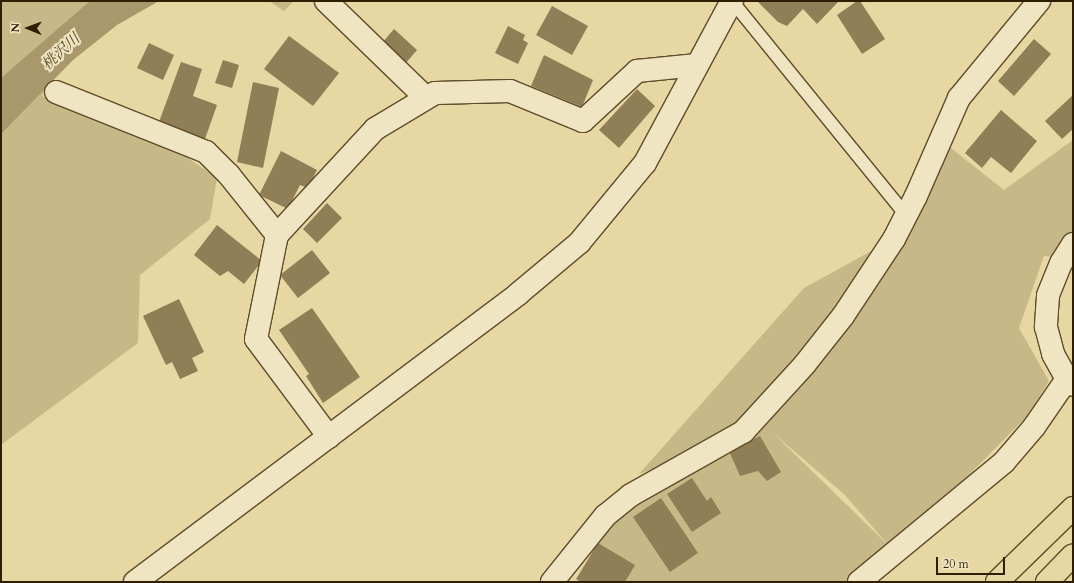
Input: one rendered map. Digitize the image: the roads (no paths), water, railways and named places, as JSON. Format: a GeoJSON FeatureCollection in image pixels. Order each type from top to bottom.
{"type":"FeatureCollection","features":[{"type":"Feature","properties":{"kind":"highway"},"geometry":{"type":"LineString","coordinates":[[997,582],[1073,508]]}},
{"type":"Feature","properties":{"kind":"highway"},"geometry":{"type":"LineString","coordinates":[[1046,582],[1073,555]]}},
{"type":"Feature","properties":{"kind":"street"},"geometry":{"type":"LineString","coordinates":[[326,1],[426,98]]}},
{"type":"Feature","properties":{"kind":"street"},"geometry":{"type":"LineString","coordinates":[[135,582],[512,299],[579,243],[645,163],[732,1]]}},
{"type":"Feature","properties":{"kind":"street"},"geometry":{"type":"LineString","coordinates":[[552,582],[605,516],[631,496],[743,432],[766,408],[843,316],[894,239],[959,98],[1039,1]]}},
{"type":"Feature","properties":{"kind":"street"},"geometry":{"type":"LineString","coordinates":[[329,437],[256,339],[277,235],[375,129],[435,92],[510,91],[583,121],[637,71],[697,65]]}},
{"type":"Feature","properties":{"kind":"street"},"geometry":{"type":"LineString","coordinates":[[56,92],[206,152],[229,175],[277,235]]}},
{"type":"Feature","properties":{"kind":"street"},"geometry":{"type":"LineString","coordinates":[[859,582],[1004,462],[1070,382],[1053,354],[1046,327],[1048,296],[1061,263],[1073,244]]}},
{"type":"Feature","properties":{"kind":"lane"},"geometry":{"type":"LineString","coordinates":[[732,1],[906,214]]}},
{"type":"Feature","properties":{"kind":"water","name":"桃沢川"},"geometry":{"type":"Polygon","coordinates":[[[90,1],[159,1],[117,25],[73,60],[1,134],[1,78],[90,1]]]}}]}
